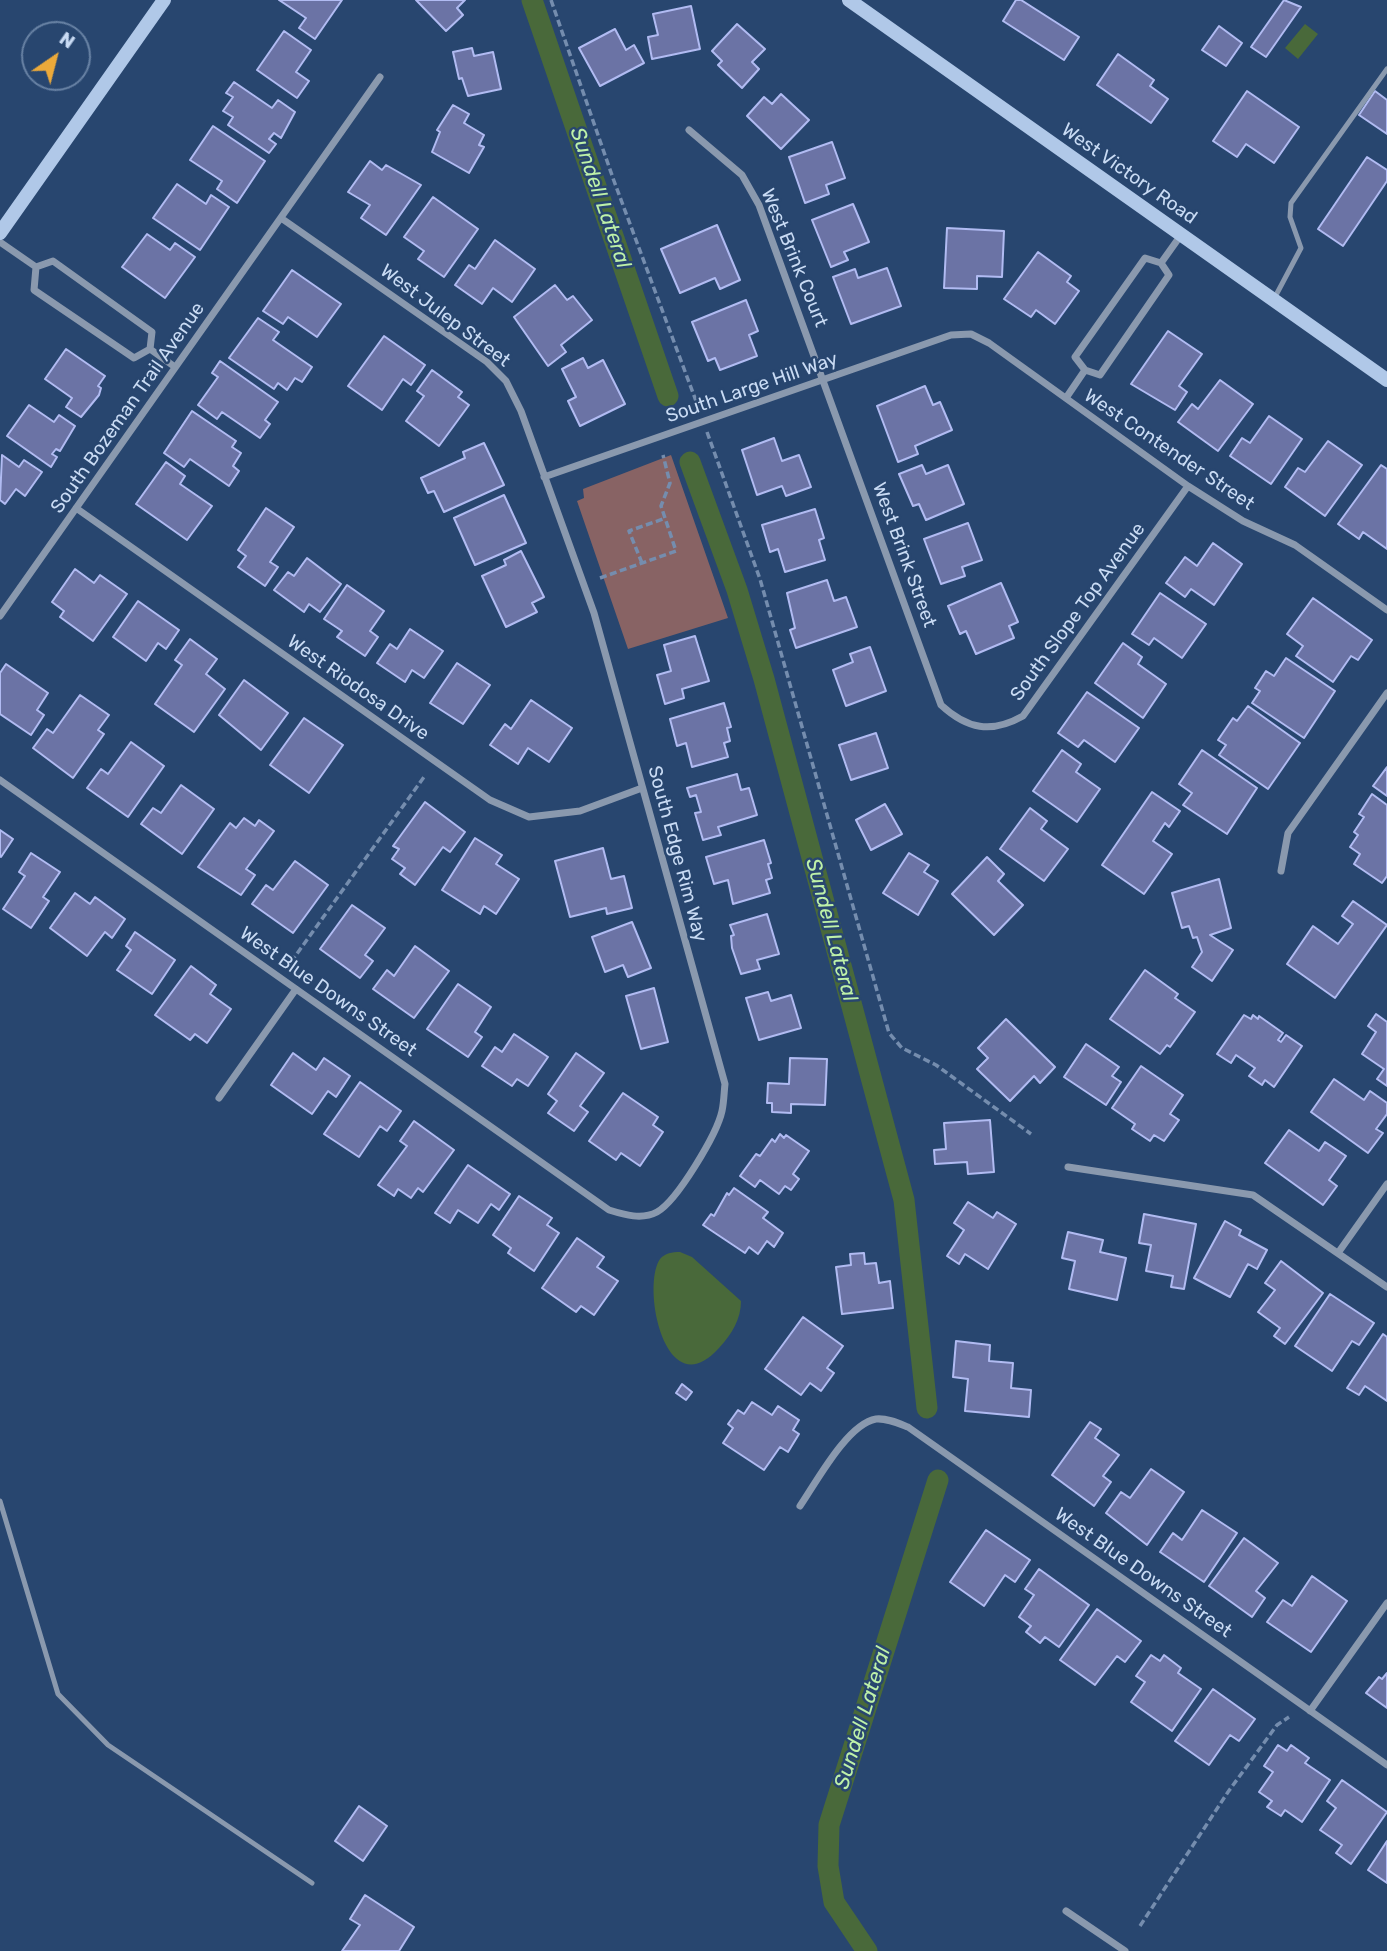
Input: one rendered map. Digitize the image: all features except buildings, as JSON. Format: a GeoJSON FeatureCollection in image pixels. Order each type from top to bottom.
{"type":"FeatureCollection","features":[{"type":"Feature","properties":{"kind":"main road"},"geometry":{"type":"LineString","coordinates":[[0,233],[164,0]]}},
{"type":"Feature","properties":{"kind":"main road","name":"West Victory Road"},"geometry":{"type":"LineString","coordinates":[[852,1],[1387,380]]}},
{"type":"Feature","properties":{"kind":"street","name":"South Bozeman Trail Avenue"},"geometry":{"type":"LineString","coordinates":[[0,616],[380,77]]}},
{"type":"Feature","properties":{"kind":"street","name":"West Brink Court"},"geometry":{"type":"LineString","coordinates":[[689,130],[742,175],[759,205],[824,379]]}},
{"type":"Feature","properties":{"kind":"street","name":"West Julep Street"},"geometry":{"type":"LineString","coordinates":[[281,218],[487,362],[506,381],[516,401],[544,477]]}},
{"type":"Feature","properties":{"kind":"street"},"geometry":{"type":"LineString","coordinates":[[1161,263],[1182,235]]}},
{"type":"Feature","properties":{"kind":"street"},"geometry":{"type":"LineString","coordinates":[[0,242],[36,267]]}},
{"type":"Feature","properties":{"kind":"street"},"geometry":{"type":"LineString","coordinates":[[1145,257],[1161,263],[1169,275],[1100,375],[1085,370],[1075,358],[1145,257]]}},
{"type":"Feature","properties":{"kind":"street"},"geometry":{"type":"LineString","coordinates":[[36,267],[53,261],[152,332],[150,349]]}},
{"type":"Feature","properties":{"kind":"street"},"geometry":{"type":"LineString","coordinates":[[36,267],[34,290],[134,358],[150,349]]}},
{"type":"Feature","properties":{"kind":"street","name":"South Large Hill Way"},"geometry":{"type":"LineString","coordinates":[[544,477],[951,335],[971,334]]}},
{"type":"Feature","properties":{"kind":"street","name":"West Contender Street"},"geometry":{"type":"LineString","coordinates":[[971,334],[989,343],[1188,486],[1243,521],[1295,545],[1387,610]]}},
{"type":"Feature","properties":{"kind":"street"},"geometry":{"type":"LineString","coordinates":[[150,349],[176,367]]}},
{"type":"Feature","properties":{"kind":"street"},"geometry":{"type":"LineString","coordinates":[[1066,398],[1085,370]]}},
{"type":"Feature","properties":{"kind":"street","name":"West Brink Street"},"geometry":{"type":"LineString","coordinates":[[824,379],[941,705],[957,720],[974,727]]}},
{"type":"Feature","properties":{"kind":"street","name":"South Edge Rim Way"},"geometry":{"type":"LineString","coordinates":[[544,477],[594,613],[725,1084],[722,1111],[711,1142],[667,1205],[643,1216]]}},
{"type":"Feature","properties":{"kind":"street","name":"South Slope Top Avenue"},"geometry":{"type":"LineString","coordinates":[[974,727],[994,727],[1023,716],[1188,486]]}},
{"type":"Feature","properties":{"kind":"street","name":"West Riodosa Drive"},"geometry":{"type":"LineString","coordinates":[[76,508],[490,800],[529,817],[580,811],[642,788]]}},
{"type":"Feature","properties":{"kind":"street"},"geometry":{"type":"LineString","coordinates":[[1281,871],[1288,833],[1387,693]]}},
{"type":"Feature","properties":{"kind":"street","name":"West Blue Downs Street"},"geometry":{"type":"LineString","coordinates":[[0,780],[609,1210],[626,1216],[643,1216]]}},
{"type":"Feature","properties":{"kind":"street"},"geometry":{"type":"LineString","coordinates":[[219,1098],[296,989]]}},
{"type":"Feature","properties":{"kind":"street"},"geometry":{"type":"LineString","coordinates":[[1068,1167],[1253,1195],[1387,1287]]}},
{"type":"Feature","properties":{"kind":"street"},"geometry":{"type":"LineString","coordinates":[[1338,1253],[1387,1184]]}},
{"type":"Feature","properties":{"kind":"street","name":"West Blue Downs Street"},"geometry":{"type":"LineString","coordinates":[[800,1506],[847,1439],[860,1427],[876,1419],[892,1420],[908,1427],[1387,1765]]}},
{"type":"Feature","properties":{"kind":"street"},"geometry":{"type":"LineString","coordinates":[[1310,1712],[1387,1603]]}},
{"type":"Feature","properties":{"kind":"street"},"geometry":{"type":"LineString","coordinates":[[1066,1911],[1125,1951]]}},
{"type":"Feature","properties":{"kind":"lane"},"geometry":{"type":"LineString","coordinates":[[1273,300],[1301,248],[1290,217],[1291,203],[1387,69]]}},
{"type":"Feature","properties":{"kind":"lane"},"geometry":{"type":"LineString","coordinates":[[0,1501],[58,1695],[108,1745],[312,1883]]}},
{"type":"Feature","properties":{"kind":"path"},"geometry":{"type":"LineString","coordinates":[[551,0],[614,181],[760,579],[889,1033],[902,1048],[936,1065],[1031,1134]]}},
{"type":"Feature","properties":{"kind":"path"},"geometry":{"type":"LineString","coordinates":[[600,578],[676,551],[663,519],[661,506],[670,483],[663,455]]}},
{"type":"Feature","properties":{"kind":"path"},"geometry":{"type":"LineString","coordinates":[[642,563],[629,531],[663,519]]}},
{"type":"Feature","properties":{"kind":"path"},"geometry":{"type":"LineString","coordinates":[[291,962],[424,777]]}},
{"type":"Feature","properties":{"kind":"path"},"geometry":{"type":"LineString","coordinates":[[1140,1926],[1228,1792],[1277,1725],[1289,1717]]}},
{"type":"Feature","properties":{"kind":"shaded area"},"geometry":{"type":"Polygon","coordinates":[[[1305,24],[1318,34],[1298,59],[1285,48],[1305,24]]]}},
{"type":"Feature","properties":{"kind":"shaded area"},"geometry":{"type":"Polygon","coordinates":[[[671,455],[728,618],[628,649],[577,501],[584,498],[583,489],[671,455]]]}},
{"type":"Feature","properties":{"kind":"shaded area"},"geometry":{"type":"Polygon","coordinates":[[[680,1252],[692,1257],[741,1301],[732,1332],[719,1348],[700,1363],[684,1363],[672,1353],[662,1336],[656,1315],[655,1273],[660,1259],[669,1253],[680,1252]]]}},
{"type":"Feature","properties":{"kind":"waterway","name":"Sundell Lateral"},"geometry":{"type":"LineString","coordinates":[[532,0],[668,396]]}},
{"type":"Feature","properties":{"kind":"waterway","name":"Sundell Lateral"},"geometry":{"type":"LineString","coordinates":[[690,462],[737,590],[764,679],[904,1200],[927,1408]]}},
{"type":"Feature","properties":{"kind":"waterway","name":"Sundell Lateral"},"geometry":{"type":"LineString","coordinates":[[867,1951],[834,1902],[828,1866],[829,1825],[938,1480]]}}]}
